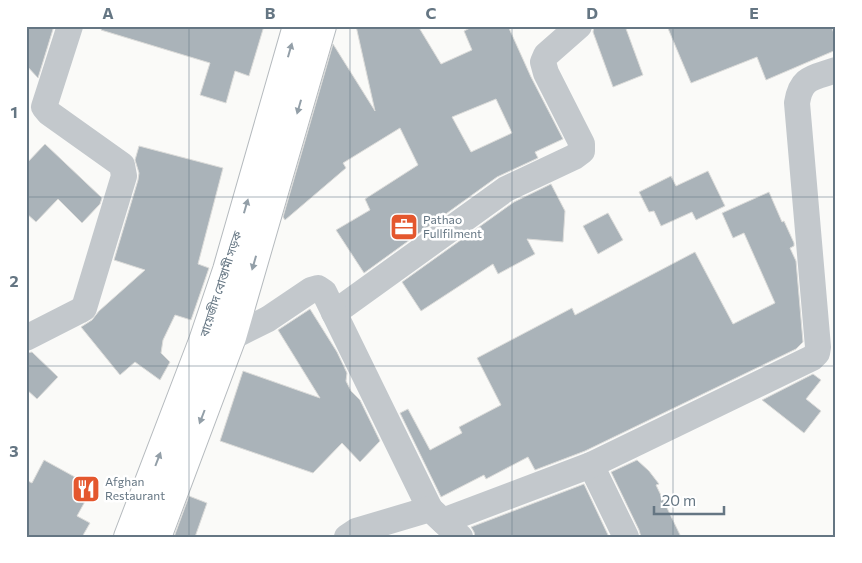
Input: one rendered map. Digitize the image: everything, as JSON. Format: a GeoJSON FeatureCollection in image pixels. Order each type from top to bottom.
{"type":"FeatureCollection","features":[{"type":"Feature","properties":{"kind":"main road","name":"বায়েজীদ বোস্তামী সড়ক"},"geometry":{"type":"LineString","coordinates":[[128,537],[203,341],[227,270],[297,26]]}},
{"type":"Feature","properties":{"kind":"main road","name":"বায়েজীদ বোস্তামী সড়ক"},"geometry":{"type":"LineString","coordinates":[[157,537],[232,337],[322,26]]}},
{"type":"Feature","properties":{"kind":"street"},"geometry":{"type":"LineString","coordinates":[[26,338],[84,308],[124,176],[122,165],[49,113],[44,107],[70,26]]}},
{"type":"Feature","properties":{"kind":"street"},"geometry":{"type":"LineString","coordinates":[[334,313],[506,189],[582,151],[582,144],[546,73],[543,62],[546,55],[579,26]]}},
{"type":"Feature","properties":{"kind":"street"},"geometry":{"type":"LineString","coordinates":[[347,537],[356,531],[444,522],[591,466],[812,358],[817,353],[818,347],[797,102],[798,91],[805,81],[836,70]]}},
{"type":"Feature","properties":{"kind":"street"},"geometry":{"type":"LineString","coordinates":[[232,337],[268,319],[311,290],[318,288],[324,292],[444,522]]}},
{"type":"Feature","properties":{"kind":"street"},"geometry":{"type":"LineString","coordinates":[[591,466],[626,537]]}},
{"type":"Feature","properties":{"kind":"building"},"geometry":{"type":"Polygon","coordinates":[[[26,26],[54,26],[38,78],[26,65],[26,26]]]}},
{"type":"Feature","properties":{"kind":"building"},"geometry":{"type":"Polygon","coordinates":[[[102,26],[264,26],[249,76],[235,71],[226,103],[200,95],[210,63],[101,30],[102,26]]]}},
{"type":"Feature","properties":{"kind":"building"},"geometry":{"type":"Polygon","coordinates":[[[356,26],[418,26],[441,64],[472,50],[464,31],[474,26],[508,26],[531,77],[563,139],[535,152],[538,158],[497,177],[364,273],[336,230],[370,210],[365,199],[418,165],[400,128],[343,163],[346,168],[285,220],[283,217],[333,44],[375,111],[356,26]],[[496,99],[452,117],[471,152],[512,133],[496,99]]]}},
{"type":"Feature","properties":{"kind":"building"},"geometry":{"type":"Polygon","coordinates":[[[594,26],[625,26],[643,75],[613,87],[593,32],[594,26]]]}},
{"type":"Feature","properties":{"kind":"building"},"geometry":{"type":"Polygon","coordinates":[[[667,26],[831,26],[836,38],[836,50],[766,80],[757,57],[691,83],[667,26]]]}},
{"type":"Feature","properties":{"kind":"building"},"geometry":{"type":"Polygon","coordinates":[[[45,144],[102,198],[100,204],[82,223],[58,199],[36,222],[26,213],[26,164],[45,144]]]}},
{"type":"Feature","properties":{"kind":"building"},"geometry":{"type":"Polygon","coordinates":[[[139,146],[223,168],[198,264],[209,268],[191,320],[175,315],[163,340],[161,353],[170,362],[160,380],[135,362],[120,375],[81,327],[92,320],[99,311],[145,270],[114,260],[138,180],[139,173],[135,160],[139,146]]]}},
{"type":"Feature","properties":{"kind":"building"},"geometry":{"type":"Polygon","coordinates":[[[708,171],[725,206],[696,220],[692,212],[661,226],[654,211],[649,212],[639,192],[671,176],[676,186],[708,171]]]}},
{"type":"Feature","properties":{"kind":"building"},"geometry":{"type":"Polygon","coordinates":[[[551,184],[565,211],[563,242],[527,239],[535,254],[498,274],[493,264],[421,311],[402,282],[514,202],[551,184]]]}},
{"type":"Feature","properties":{"kind":"building"},"geometry":{"type":"Polygon","coordinates":[[[769,192],[782,222],[784,221],[794,243],[794,246],[790,248],[796,261],[803,342],[796,349],[585,451],[535,470],[528,457],[486,479],[484,475],[441,497],[400,413],[408,409],[430,450],[462,433],[459,427],[501,405],[477,358],[572,308],[575,315],[695,252],[733,324],[775,303],[744,233],[733,238],[722,213],[769,192]]]}},
{"type":"Feature","properties":{"kind":"building"},"geometry":{"type":"Polygon","coordinates":[[[608,213],[623,240],[598,254],[583,226],[608,213]]]}},
{"type":"Feature","properties":{"kind":"building"},"geometry":{"type":"Polygon","coordinates":[[[310,309],[337,352],[347,373],[346,381],[351,391],[360,400],[380,441],[360,462],[342,443],[313,473],[220,441],[243,371],[320,398],[278,330],[310,309]]]}},
{"type":"Feature","properties":{"kind":"building"},"geometry":{"type":"Polygon","coordinates":[[[32,352],[58,377],[37,399],[26,389],[26,353],[32,352]]]}},
{"type":"Feature","properties":{"kind":"building"},"geometry":{"type":"Polygon","coordinates":[[[813,374],[821,380],[806,399],[821,411],[804,433],[762,400],[813,374]]]}},
{"type":"Feature","properties":{"kind":"building"},"geometry":{"type":"Polygon","coordinates":[[[44,460],[93,487],[77,516],[90,523],[82,537],[26,537],[26,480],[32,483],[44,460]]]}},
{"type":"Feature","properties":{"kind":"building"},"geometry":{"type":"Polygon","coordinates":[[[637,460],[659,484],[656,485],[681,537],[641,537],[611,472],[637,460]]]}},
{"type":"Feature","properties":{"kind":"building"},"geometry":{"type":"Polygon","coordinates":[[[584,484],[609,537],[475,537],[471,527],[584,484]]]}},
{"type":"Feature","properties":{"kind":"building"},"geometry":{"type":"Polygon","coordinates":[[[189,496],[207,503],[195,537],[174,537],[189,496]]]}},
{"type":"Feature","properties":{"kind":"place","name":"Pathao Fullfilment"},"geometry":{"type":"Point","coordinates":[404,227]}},
{"type":"Feature","properties":{"kind":"place","name":"Afghan Restaurant"},"geometry":{"type":"Point","coordinates":[86,489]}}]}
